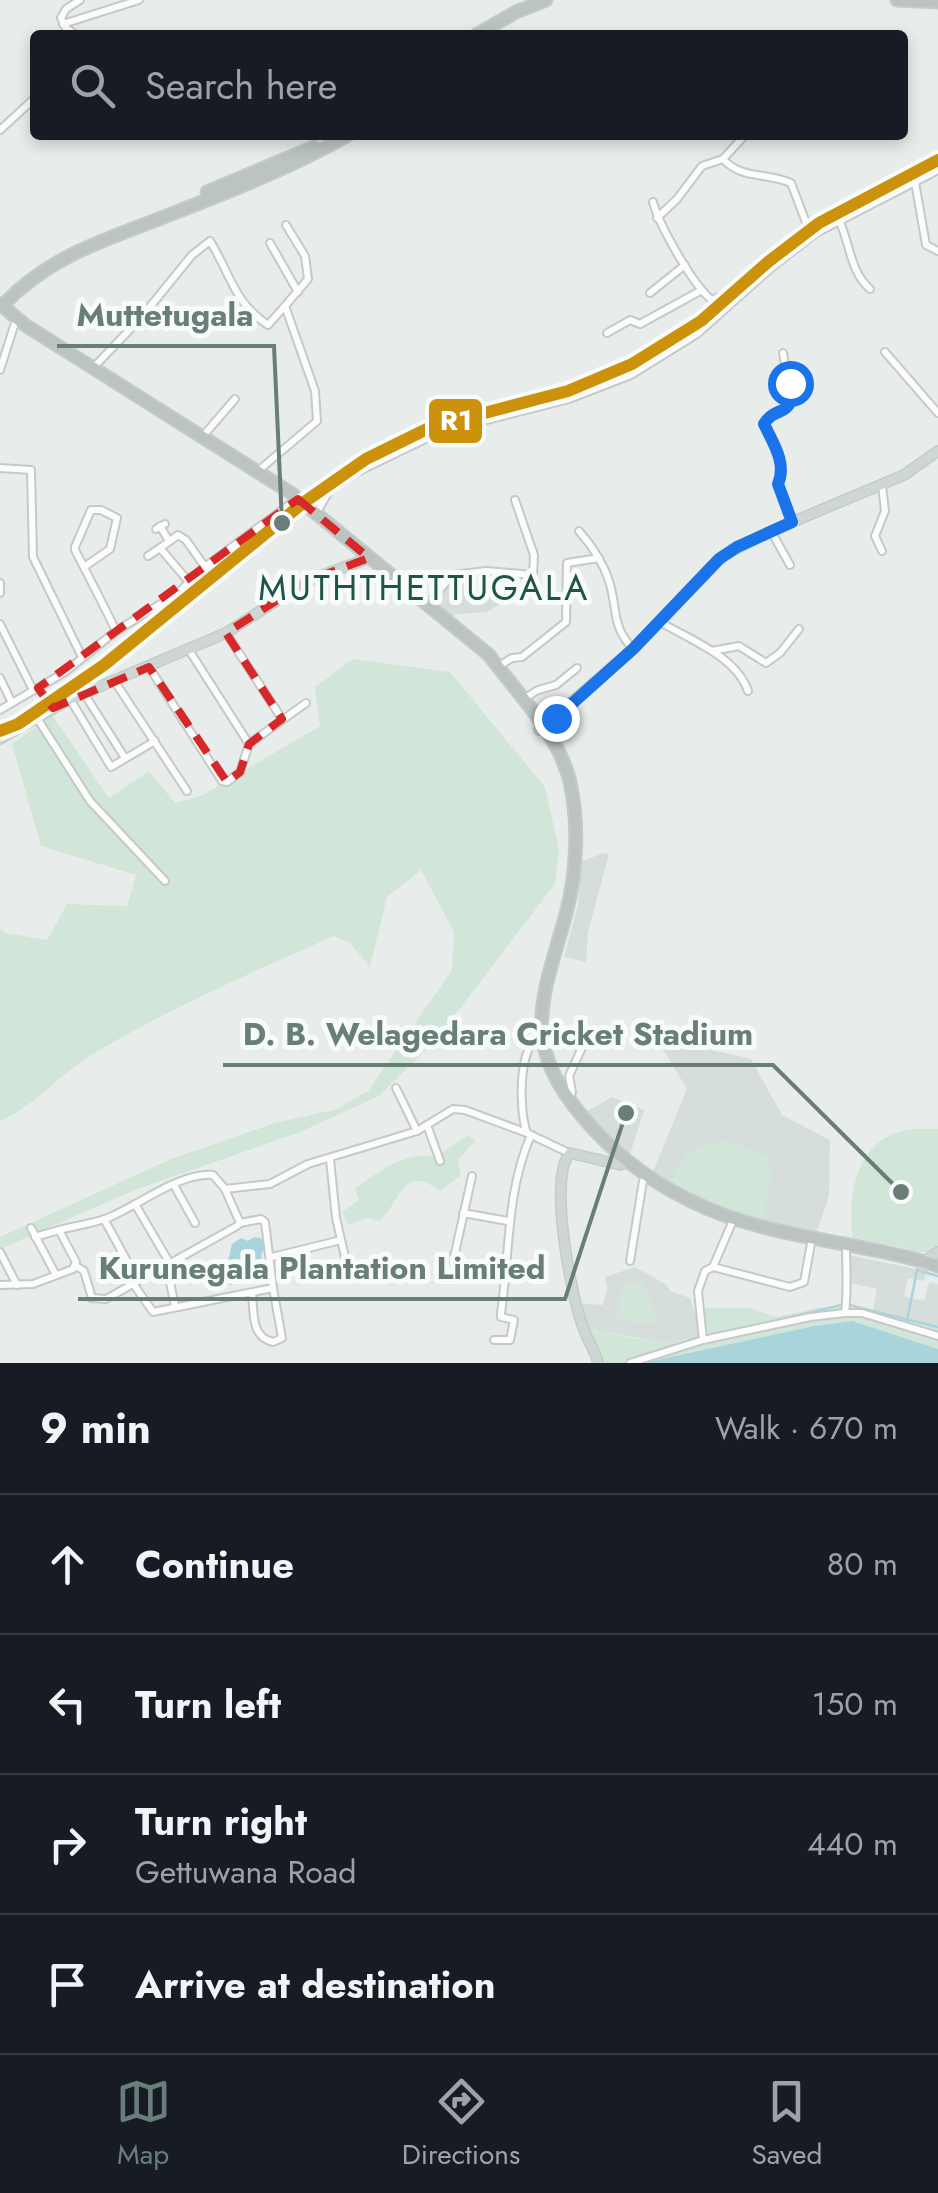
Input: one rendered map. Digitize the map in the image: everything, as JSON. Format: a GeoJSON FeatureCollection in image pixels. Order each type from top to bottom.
{"type":"FeatureCollection","features":[{"type":"Feature","properties":{"kind":"highway"},"geometry":{"type":"LineString","coordinates":[[473,30],[498,12],[528,0]]}},
{"type":"Feature","properties":{"kind":"highway"},"geometry":{"type":"LineString","coordinates":[[485,30],[546,0]]}},
{"type":"Feature","properties":{"kind":"highway"},"geometry":{"type":"LineString","coordinates":[[897,0],[938,2]]}},
{"type":"Feature","properties":{"kind":"highway"},"geometry":{"type":"LineString","coordinates":[[1,303],[23,277],[61,251],[260,171],[325,140]]}},
{"type":"Feature","properties":{"kind":"highway"},"geometry":{"type":"LineString","coordinates":[[1,303],[29,279],[66,256],[264,178],[338,140]]}},
{"type":"Feature","properties":{"kind":"highway"},"geometry":{"type":"LineString","coordinates":[[1,303],[24,325],[298,499],[489,655],[524,699],[541,729]]}},
{"type":"Feature","properties":{"kind":"highway"},"geometry":{"type":"LineString","coordinates":[[502,672],[561,758],[570,784],[575,855],[572,884],[541,1006],[538,1036],[545,1074],[561,1101],[643,1181],[683,1204],[733,1221],[931,1267]]}},
{"type":"Feature","properties":{"kind":"highway"},"geometry":{"type":"LineString","coordinates":[[538,1036],[553,1076],[568,1100],[623,1162],[733,1221]]}},
{"type":"Feature","properties":{"kind":"main road"},"geometry":{"type":"LineString","coordinates":[[541,729],[633,649],[719,559],[771,531],[882,485],[938,451]]}},
{"type":"Feature","properties":{"kind":"main road"},"geometry":{"type":"LineString","coordinates":[[0,739],[70,699],[226,633],[307,581],[369,558]]}},
{"type":"Feature","properties":{"kind":"main road"},"geometry":{"type":"LineString","coordinates":[[598,1363],[583,1328],[560,1206],[560,1183],[568,1154],[578,1153],[610,1164],[623,1162]]}},
{"type":"Feature","properties":{"kind":"main road"},"geometry":{"type":"LineString","coordinates":[[931,1267],[938,1252]]}},
{"type":"Feature","properties":{"kind":"street"},"geometry":{"type":"LineString","coordinates":[[71,30],[60,18],[80,0]]}},
{"type":"Feature","properties":{"kind":"street"},"geometry":{"type":"LineString","coordinates":[[64,24],[139,0]]}},
{"type":"Feature","properties":{"kind":"street"},"geometry":{"type":"LineString","coordinates":[[0,130],[30,103]]}},
{"type":"Feature","properties":{"kind":"street"},"geometry":{"type":"LineString","coordinates":[[657,218],[702,166],[723,159],[740,140]]}},
{"type":"Feature","properties":{"kind":"street"},"geometry":{"type":"LineString","coordinates":[[723,159],[740,172],[778,177],[791,183],[807,225],[816,233]]}},
{"type":"Feature","properties":{"kind":"street"},"geometry":{"type":"LineString","coordinates":[[316,514],[329,492],[353,474],[440,432],[569,400],[631,375],[708,326],[816,233],[938,170]]}},
{"type":"Feature","properties":{"kind":"street"},"geometry":{"type":"LineString","coordinates":[[915,181],[926,245],[938,251]]}},
{"type":"Feature","properties":{"kind":"street"},"geometry":{"type":"LineString","coordinates":[[653,202],[657,218],[700,290],[712,300],[807,225]]}},
{"type":"Feature","properties":{"kind":"street"},"geometry":{"type":"LineString","coordinates":[[839,220],[855,268],[870,289]]}},
{"type":"Feature","properties":{"kind":"street"},"geometry":{"type":"LineString","coordinates":[[93,368],[140,319],[192,255],[210,241],[236,294],[268,325],[308,279],[305,256],[286,225]]}},
{"type":"Feature","properties":{"kind":"street"},"geometry":{"type":"LineString","coordinates":[[270,244],[298,292]]}},
{"type":"Feature","properties":{"kind":"street"},"geometry":{"type":"LineString","coordinates":[[650,293],[686,265]]}},
{"type":"Feature","properties":{"kind":"street"},"geometry":{"type":"LineString","coordinates":[[607,333],[630,320],[640,324],[700,290]]}},
{"type":"Feature","properties":{"kind":"street"},"geometry":{"type":"LineString","coordinates":[[257,472],[317,422],[316,391],[285,306]]}},
{"type":"Feature","properties":{"kind":"street"},"geometry":{"type":"LineString","coordinates":[[0,370],[16,323]]}},
{"type":"Feature","properties":{"kind":"street"},"geometry":{"type":"LineString","coordinates":[[783,352],[792,402],[764,424],[779,457],[778,484],[792,522]]}},
{"type":"Feature","properties":{"kind":"street"},"geometry":{"type":"LineString","coordinates":[[885,352],[938,412]]}},
{"type":"Feature","properties":{"kind":"street"},"geometry":{"type":"LineString","coordinates":[[202,436],[235,399]]}},
{"type":"Feature","properties":{"kind":"street"},"geometry":{"type":"LineString","coordinates":[[0,468],[31,470],[32,557],[82,657]]}},
{"type":"Feature","properties":{"kind":"street"},"geometry":{"type":"LineString","coordinates":[[882,485],[884,511],[875,536],[882,551]]}},
{"type":"Feature","properties":{"kind":"street"},"geometry":{"type":"LineString","coordinates":[[0,710],[65,672],[116,631],[178,594],[205,567],[298,499]]}},
{"type":"Feature","properties":{"kind":"street"},"geometry":{"type":"LineString","coordinates":[[426,606],[452,575],[486,571],[533,575],[534,555],[515,500]]}},
{"type":"Feature","properties":{"kind":"street"},"geometry":{"type":"LineString","coordinates":[[84,567],[110,550],[117,518],[102,510],[91,510],[74,547],[84,567],[116,631]]}},
{"type":"Feature","properties":{"kind":"street"},"geometry":{"type":"LineString","coordinates":[[160,526],[170,540]]}},
{"type":"Feature","properties":{"kind":"street"},"geometry":{"type":"LineString","coordinates":[[579,531],[599,558],[614,601],[618,632],[633,649]]}},
{"type":"Feature","properties":{"kind":"street"},"geometry":{"type":"LineString","coordinates":[[771,531],[790,566]]}},
{"type":"Feature","properties":{"kind":"street"},"geometry":{"type":"LineString","coordinates":[[148,556],[178,535],[205,567]]}},
{"type":"Feature","properties":{"kind":"street"},"geometry":{"type":"LineString","coordinates":[[160,548],[189,582]]}},
{"type":"Feature","properties":{"kind":"street"},"geometry":{"type":"LineString","coordinates":[[502,672],[512,658],[522,657],[566,622],[567,563],[599,558]]}},
{"type":"Feature","properties":{"kind":"street"},"geometry":{"type":"LineString","coordinates":[[0,584],[0,593]]}},
{"type":"Feature","properties":{"kind":"street"},"geometry":{"type":"LineString","coordinates":[[660,622],[735,668],[748,691]]}},
{"type":"Feature","properties":{"kind":"street"},"geometry":{"type":"LineString","coordinates":[[0,624],[36,689],[53,708]]}},
{"type":"Feature","properties":{"kind":"street"},"geometry":{"type":"LineString","coordinates":[[710,652],[739,646],[766,663],[780,654],[799,629]]}},
{"type":"Feature","properties":{"kind":"street"},"geometry":{"type":"LineString","coordinates":[[226,633],[282,720]]}},
{"type":"Feature","properties":{"kind":"street"},"geometry":{"type":"LineString","coordinates":[[189,650],[249,744]]}},
{"type":"Feature","properties":{"kind":"street"},"geometry":{"type":"LineString","coordinates":[[149,667],[222,780],[227,782],[240,772],[249,744],[306,703]]}},
{"type":"Feature","properties":{"kind":"street"},"geometry":{"type":"LineString","coordinates":[[524,699],[556,685],[577,668]]}},
{"type":"Feature","properties":{"kind":"street"},"geometry":{"type":"LineString","coordinates":[[0,678],[12,703]]}},
{"type":"Feature","properties":{"kind":"street"},"geometry":{"type":"LineString","coordinates":[[115,682],[188,792]]}},
{"type":"Feature","properties":{"kind":"street"},"geometry":{"type":"LineString","coordinates":[[85,695],[125,758]]}},
{"type":"Feature","properties":{"kind":"street"},"geometry":{"type":"LineString","coordinates":[[70,699],[112,767],[154,741]]}},
{"type":"Feature","properties":{"kind":"street"},"geometry":{"type":"LineString","coordinates":[[36,718],[90,801],[165,881]]}},
{"type":"Feature","properties":{"kind":"street"},"geometry":{"type":"LineString","coordinates":[[568,1100],[572,1092],[568,1076],[585,1041],[580,1025]]}},
{"type":"Feature","properties":{"kind":"street"},"geometry":{"type":"LineString","coordinates":[[494,1340],[510,1340],[514,1320],[501,1317],[509,1258],[508,1220],[529,1134],[521,1118],[526,1051],[538,1036]]}},
{"type":"Feature","properties":{"kind":"street"},"geometry":{"type":"LineString","coordinates":[[396,1088],[417,1132]]}},
{"type":"Feature","properties":{"kind":"street"},"geometry":{"type":"LineString","coordinates":[[225,1190],[270,1184],[308,1164],[417,1132],[453,1109],[529,1134],[568,1154]]}},
{"type":"Feature","properties":{"kind":"street"},"geometry":{"type":"LineString","coordinates":[[427,1125],[440,1161]]}},
{"type":"Feature","properties":{"kind":"street"},"geometry":{"type":"LineString","coordinates":[[330,1159],[349,1274]]}},
{"type":"Feature","properties":{"kind":"street"},"geometry":{"type":"LineString","coordinates":[[36,1236],[104,1219],[208,1174],[225,1190],[240,1223]]}},
{"type":"Feature","properties":{"kind":"street"},"geometry":{"type":"LineString","coordinates":[[453,1262],[472,1176]]}},
{"type":"Feature","properties":{"kind":"street"},"geometry":{"type":"LineString","coordinates":[[630,1262],[643,1181]]}},
{"type":"Feature","properties":{"kind":"street"},"geometry":{"type":"LineString","coordinates":[[174,1186],[195,1223]]}},
{"type":"Feature","properties":{"kind":"street"},"geometry":{"type":"LineString","coordinates":[[135,1204],[168,1263],[175,1306]]}},
{"type":"Feature","properties":{"kind":"street"},"geometry":{"type":"LineString","coordinates":[[463,1213],[508,1220]]}},
{"type":"Feature","properties":{"kind":"street"},"geometry":{"type":"LineString","coordinates":[[104,1219],[128,1262]]}},
{"type":"Feature","properties":{"kind":"street"},"geometry":{"type":"LineString","coordinates":[[59,1230],[96,1300],[106,1299],[240,1223],[261,1219],[265,1222],[272,1257],[282,1338],[273,1342],[262,1340],[257,1334],[252,1294]]}},
{"type":"Feature","properties":{"kind":"street"},"geometry":{"type":"LineString","coordinates":[[714,1267],[733,1221]]}},
{"type":"Feature","properties":{"kind":"street"},"geometry":{"type":"LineString","coordinates":[[31,1228],[56,1275]]}},
{"type":"Feature","properties":{"kind":"street"},"geometry":{"type":"LineString","coordinates":[[703,1340],[698,1291],[705,1271],[714,1267],[790,1287],[804,1282],[812,1239]]}},
{"type":"Feature","properties":{"kind":"street"},"geometry":{"type":"LineString","coordinates":[[272,1257],[341,1240]]}},
{"type":"Feature","properties":{"kind":"street"},"geometry":{"type":"LineString","coordinates":[[846,1246],[850,1283],[846,1308]]}},
{"type":"Feature","properties":{"kind":"street"},"geometry":{"type":"LineString","coordinates":[[0,1252],[17,1286]]}},
{"type":"Feature","properties":{"kind":"street"},"geometry":{"type":"LineString","coordinates":[[0,1285],[17,1286],[76,1266]]}},
{"type":"Feature","properties":{"kind":"street"},"geometry":{"type":"LineString","coordinates":[[132,1282],[152,1312],[273,1288]]}},
{"type":"Feature","properties":{"kind":"street"},"geometry":{"type":"LineString","coordinates":[[630,1363],[703,1340],[846,1308],[938,1336]]}},
{"type":"Feature","properties":{"kind":"highlighted area"},"geometry":{"type":"Polygon","coordinates":[[[298,499],[369,558],[307,581],[226,633],[282,719],[249,744],[240,772],[227,782],[149,667],[53,708],[38,688],[298,499]]]}},
{"type":"Feature","properties":{"kind":"shaded area"},"geometry":{"type":"Polygon","coordinates":[[[478,571],[510,574],[506,595],[499,605],[487,612],[457,614],[444,620],[427,606],[449,576],[478,571]]]}},
{"type":"Feature","properties":{"kind":"shaded area"},"geometry":{"type":"Polygon","coordinates":[[[609,854],[588,932],[586,962],[564,957],[578,905],[581,862],[609,854]]]}},
{"type":"Feature","properties":{"kind":"shaded area"},"geometry":{"type":"Polygon","coordinates":[[[698,1047],[751,1059],[782,1115],[830,1140],[829,1196],[817,1231],[740,1215],[652,1174],[687,1089],[663,1049],[698,1047]]]}},
{"type":"Feature","properties":{"kind":"shaded area"},"geometry":{"type":"Polygon","coordinates":[[[612,1097],[644,1110],[630,1154],[586,1112],[612,1097]]]}},
{"type":"Feature","properties":{"kind":"shaded area"},"geometry":{"type":"Polygon","coordinates":[[[848,1255],[926,1271],[924,1281],[908,1278],[904,1296],[924,1301],[929,1282],[938,1284],[938,1326],[873,1310],[877,1289],[850,1283],[848,1255]]]}},
{"type":"Feature","properties":{"kind":"shaded area"},"geometry":{"type":"Polygon","coordinates":[[[635,1267],[667,1285],[670,1291],[690,1298],[702,1334],[661,1342],[583,1328],[578,1303],[603,1305],[605,1277],[635,1267]]]}},
{"type":"Feature","properties":{"kind":"green space"},"geometry":{"type":"Polygon","coordinates":[[[353,659],[450,672],[545,787],[559,850],[555,884],[435,1041],[379,1096],[300,1132],[135,1190],[0,1249],[0,1237],[171,1159],[275,1123],[337,1109],[368,1091],[452,970],[454,932],[421,870],[387,897],[370,967],[350,943],[334,936],[122,1037],[0,1121],[0,928],[6,933],[47,940],[67,904],[127,906],[136,875],[41,846],[12,744],[52,715],[109,798],[149,771],[175,803],[201,796],[320,726],[315,687],[353,659]]]}},
{"type":"Feature","properties":{"kind":"green space"},"geometry":{"type":"Polygon","coordinates":[[[910,1129],[938,1129],[938,1251],[910,1253],[905,1248],[853,1238],[854,1188],[866,1157],[889,1136],[910,1129]]]}},
{"type":"Feature","properties":{"kind":"green space"},"geometry":{"type":"Polygon","coordinates":[[[468,1135],[475,1141],[458,1160],[461,1175],[440,1191],[427,1183],[410,1182],[379,1221],[368,1218],[348,1225],[342,1212],[359,1200],[355,1189],[393,1164],[414,1157],[435,1157],[468,1135]]]}},
{"type":"Feature","properties":{"kind":"green space"},"geometry":{"type":"Polygon","coordinates":[[[724,1140],[768,1155],[771,1176],[763,1220],[740,1215],[671,1183],[689,1153],[724,1140]]]}},
{"type":"Feature","properties":{"kind":"green space"},"geometry":{"type":"Polygon","coordinates":[[[643,1283],[657,1319],[653,1324],[618,1320],[624,1284],[643,1283]]]}},
{"type":"Feature","properties":{"kind":"green space"},"geometry":{"type":"Polygon","coordinates":[[[846,1307],[938,1326],[938,1349],[852,1321],[643,1363],[598,1363],[583,1328],[673,1341],[702,1334],[700,1313],[704,1308],[750,1308],[776,1317],[846,1307]]]}},
{"type":"Feature","properties":{"kind":"water"},"geometry":{"type":"Polygon","coordinates":[[[261,1238],[265,1248],[261,1255],[264,1269],[253,1279],[245,1275],[232,1285],[223,1283],[232,1244],[261,1238]]]}},
{"type":"Feature","properties":{"kind":"water"},"geometry":{"type":"Polygon","coordinates":[[[852,1321],[938,1349],[938,1363],[643,1363],[814,1326],[852,1321]]]}},
{"type":"Feature","properties":{"kind":"waterway"},"geometry":{"type":"LineString","coordinates":[[907,1321],[917,1270],[938,1276]]}},
{"type":"Feature","properties":{"kind":"waterway"},"geometry":{"type":"LineString","coordinates":[[771,1322],[841,1305]]}},
{"type":"Feature","properties":{"kind":"waterway"},"geometry":{"type":"LineString","coordinates":[[849,1305],[938,1327]]}},
{"type":"Feature","properties":{"kind":"transit line","name":"R1"},"geometry":{"type":"LineString","coordinates":[[0,731],[18,724],[104,665],[303,503],[366,459],[431,427],[568,391],[632,364],[701,321],[819,223],[938,160]]}},
{"type":"Feature","properties":{"kind":"place","name":"Muttetugala"},"geometry":{"type":"Point","coordinates":[282,523]}},
{"type":"Feature","properties":{"kind":"place","name":"Kurunegala Plantation Limited"},"geometry":{"type":"Point","coordinates":[626,1113]}},
{"type":"Feature","properties":{"kind":"place","name":"D. B. Welagedara Cricket Stadium"},"geometry":{"type":"Point","coordinates":[901,1192]}},
{"type":"Feature","properties":{"kind":"district","name":"MUTHTHETTUGALA"},"geometry":{"type":"Point","coordinates":[424,588]}},
{"type":"Feature","properties":{"kind":"route"},"geometry":{"type":"LineString","coordinates":[[556,718],[633,649],[719,559],[792,522],[778,484],[779,457],[764,424],[792,402],[790,383]]}}]}
